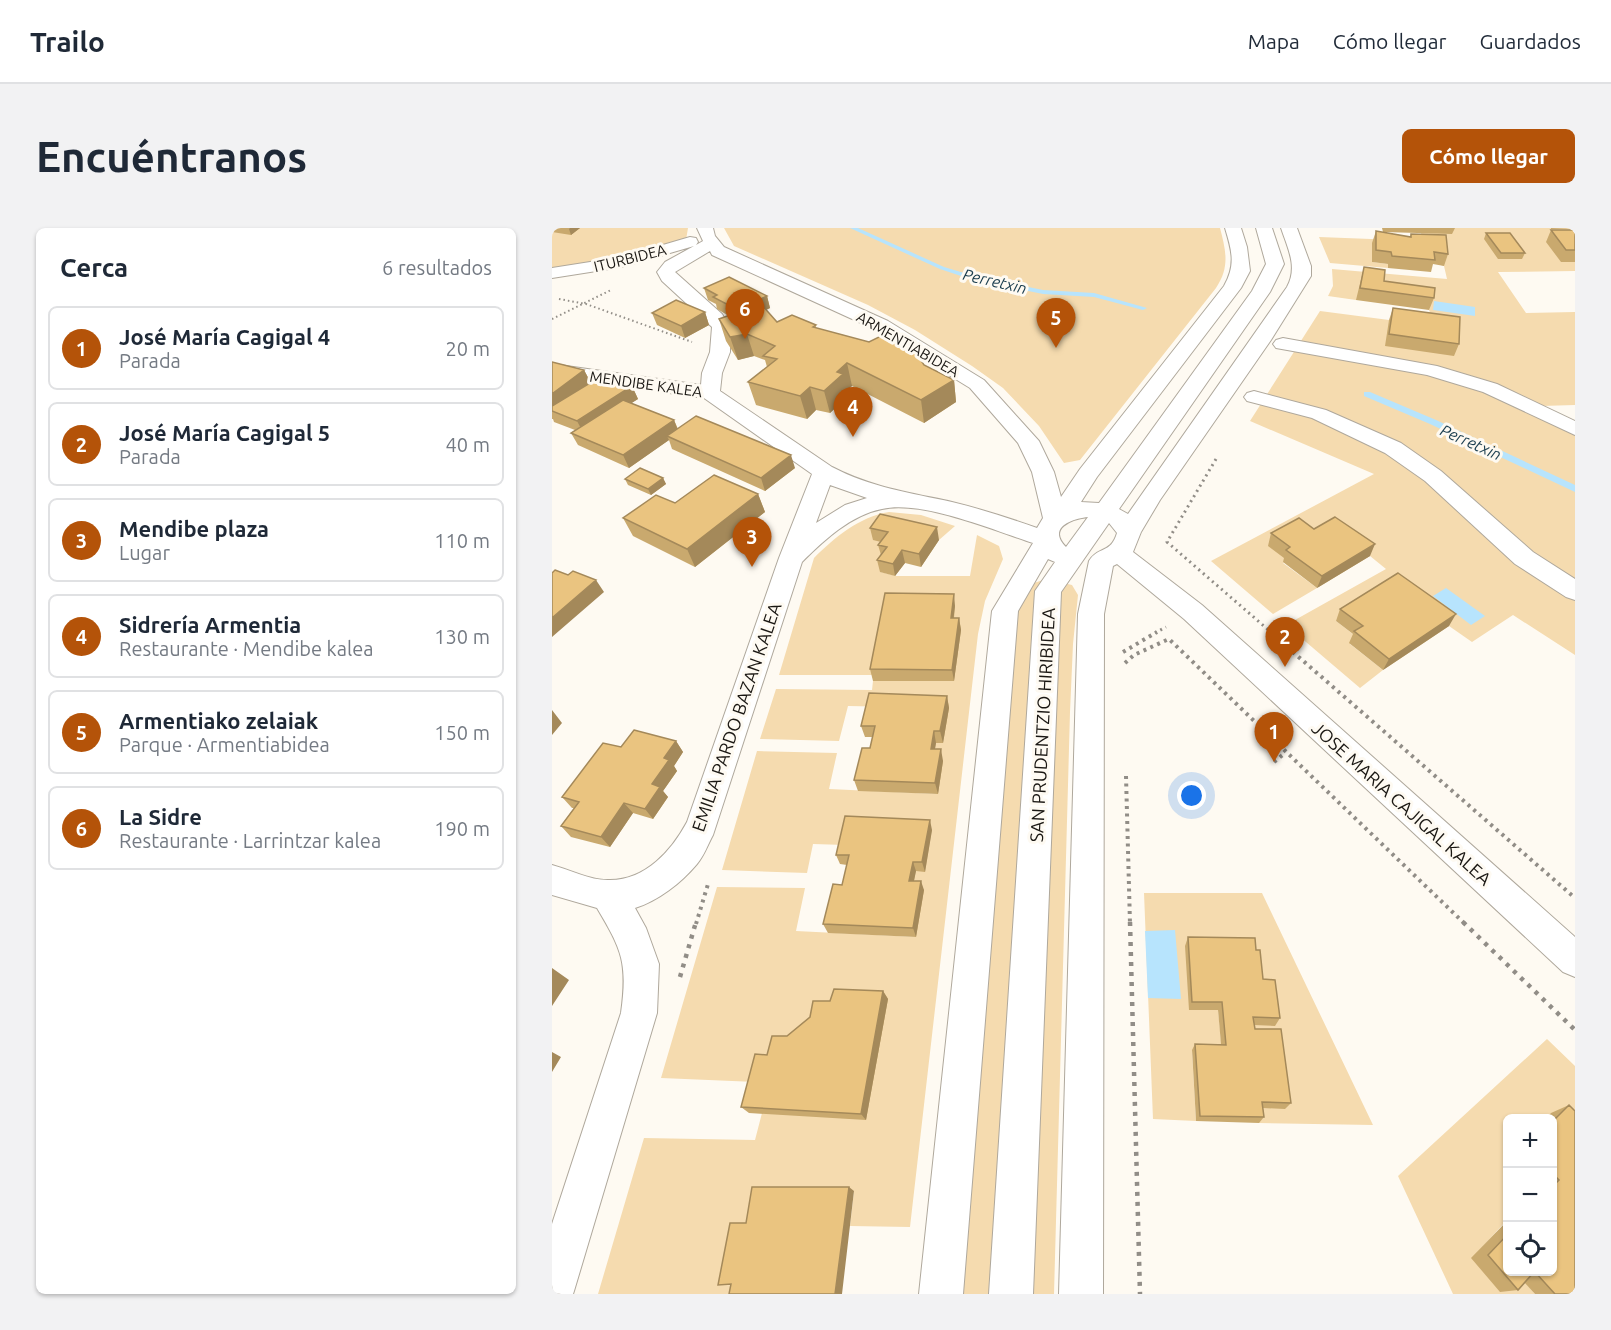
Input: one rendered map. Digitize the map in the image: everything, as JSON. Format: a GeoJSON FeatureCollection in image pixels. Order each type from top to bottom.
{"type":"FeatureCollection","features":[{"type":"Feature","properties":{"kind":"street","name":"SAN PRUDENTZIO HIRIBIDEA"},"geometry":{"type":"LineString","coordinates":[[1082,1294],[1103,671],[1079,540],[1088,474],[1232,288],[1241,271],[1239,247],[1233,228]]}},
{"type":"Feature","properties":{"kind":"street","name":"SAN PRUDENTZIO HIRIBIDEA"},"geometry":{"type":"LineString","coordinates":[[941,1294],[1005,611],[1106,512],[1261,292],[1275,264],[1264,228]]}},
{"type":"Feature","properties":{"kind":"street","name":"SAN PRUDENTZIO HIRIBIDEA"},"geometry":{"type":"LineString","coordinates":[[1011,1294],[1048,591],[1079,540],[1149,498],[1261,340],[1302,276],[1302,266],[1289,228]]}},
{"type":"Feature","properties":{"kind":"street","name":"ARMENTIABIDEA"},"geometry":{"type":"LineString","coordinates":[[708,236],[718,251],[880,326],[977,384],[1028,441],[1079,540]]}},
{"type":"Feature","properties":{"kind":"street"},"geometry":{"type":"LineString","coordinates":[[708,236],[666,272],[668,277],[715,318],[721,327],[720,352],[712,373],[710,393]]}},
{"type":"Feature","properties":{"kind":"street","name":"ITURBIDEA"},"geometry":{"type":"LineString","coordinates":[[552,273],[612,266],[708,236]]}},
{"type":"Feature","properties":{"kind":"street"},"geometry":{"type":"LineString","coordinates":[[1283,344],[1430,370],[1490,388],[1575,429]]}},
{"type":"Feature","properties":{"kind":"street","name":"MENDIBE KALEA"},"geometry":{"type":"LineString","coordinates":[[552,370],[710,393],[810,462],[823,474],[899,499],[1079,540]]}},
{"type":"Feature","properties":{"kind":"street"},"geometry":{"type":"LineString","coordinates":[[1254,397],[1319,414],[1393,448],[1433,476],[1524,558],[1575,591]]}},
{"type":"Feature","properties":{"kind":"street"},"geometry":{"type":"LineString","coordinates":[[791,558],[823,474]]}},
{"type":"Feature","properties":{"kind":"street","name":"EMILIA PARDO BAZAN KALEA"},"geometry":{"type":"LineString","coordinates":[[609,896],[636,893],[664,876],[687,853],[702,825],[791,558],[809,540],[860,507],[878,501],[899,499]]}},
{"type":"Feature","properties":{"kind":"street"},"geometry":{"type":"LineString","coordinates":[[1079,540],[1081,508],[1106,512]]}},
{"type":"Feature","properties":{"kind":"street","name":"JOSE MARIA CAJIGAL KALEA"},"geometry":{"type":"LineString","coordinates":[[1106,512],[1118,518],[1079,540],[1193,612],[1575,960]]}},
{"type":"Feature","properties":{"kind":"street"},"geometry":{"type":"LineString","coordinates":[[552,880],[609,896],[632,933],[643,961],[644,988],[639,1013],[552,1291]]}},
{"type":"Feature","properties":{"kind":"path"},"geometry":{"type":"LineString","coordinates":[[552,297],[586,304],[720,352]]}},
{"type":"Feature","properties":{"kind":"path"},"geometry":{"type":"LineString","coordinates":[[1216,458],[1167,542],[1575,898]]}},
{"type":"Feature","properties":{"kind":"path"},"geometry":{"type":"LineString","coordinates":[[1103,671],[1125,650],[1193,612]]}},
{"type":"Feature","properties":{"kind":"path"},"geometry":{"type":"LineString","coordinates":[[1103,671],[1124,671],[1123,664],[1134,655],[1169,639],[1575,1030]]}},
{"type":"Feature","properties":{"kind":"path"},"geometry":{"type":"LineString","coordinates":[[1274,762],[1285,753]]}},
{"type":"Feature","properties":{"kind":"path"},"geometry":{"type":"LineString","coordinates":[[1126,766],[1140,1294]]}},
{"type":"Feature","properties":{"kind":"path"},"geometry":{"type":"LineString","coordinates":[[680,978],[710,877]]}},
{"type":"Feature","properties":{"kind":"shaded area"},"geometry":{"type":"Polygon","coordinates":[[[552,228],[688,228],[686,240],[628,259],[552,270],[552,228]]]}},
{"type":"Feature","properties":{"kind":"shaded area"},"geometry":{"type":"Polygon","coordinates":[[[724,228],[1220,228],[1224,244],[1225,266],[1216,288],[1080,460],[1064,463],[1039,426],[1003,388],[972,366],[915,330],[868,305],[734,246],[724,228]]]}},
{"type":"Feature","properties":{"kind":"shaded area"},"geometry":{"type":"Polygon","coordinates":[[[1450,228],[1575,228],[1575,271],[1498,272],[1526,313],[1575,312],[1575,405],[1541,406],[1575,421],[1575,655],[1513,615],[1472,642],[1449,626],[1336,621],[1358,638],[1350,644],[1383,670],[1360,688],[1286,625],[1386,569],[1370,556],[1287,560],[1283,563],[1317,588],[1273,614],[1211,561],[1374,474],[1250,421],[1320,311],[1389,320],[1433,319],[1429,310],[1430,300],[1356,300],[1328,296],[1333,286],[1332,269],[1447,279],[1444,266],[1373,243],[1372,262],[1388,264],[1388,268],[1330,263],[1319,237],[1423,241],[1421,233],[1450,228]]]}},
{"type":"Feature","properties":{"kind":"shaded area"},"geometry":{"type":"Polygon","coordinates":[[[889,512],[921,515],[955,526],[939,540],[883,526],[891,544],[881,572],[896,576],[970,576],[977,535],[999,546],[1003,559],[985,601],[978,634],[910,1227],[850,1226],[854,1191],[727,1285],[740,1286],[739,1294],[598,1294],[644,1138],[755,1140],[762,1113],[756,1082],[661,1078],[717,887],[805,888],[796,931],[916,937],[912,890],[916,871],[925,871],[932,830],[845,845],[813,844],[807,873],[722,870],[757,751],[837,753],[829,789],[937,794],[933,760],[936,743],[943,742],[948,708],[848,706],[839,741],[760,739],[776,689],[872,690],[873,681],[954,681],[952,630],[955,606],[874,675],[779,675],[814,558],[848,529],[868,518],[889,512]]]}},
{"type":"Feature","properties":{"kind":"shaded area"},"geometry":{"type":"Polygon","coordinates":[[[1046,579],[1072,585],[1078,595],[1070,712],[1054,1294],[960,1294],[1016,610],[1031,584],[1046,579]]]}},
{"type":"Feature","properties":{"kind":"shaded area"},"geometry":{"type":"Polygon","coordinates":[[[1144,893],[1262,893],[1373,1125],[1259,1123],[1257,1108],[1285,1108],[1250,1036],[1249,1025],[1275,1025],[1218,1010],[1222,1051],[1192,1051],[1196,1121],[1153,1119],[1144,893]]]}},
{"type":"Feature","properties":{"kind":"shaded area"},"geometry":{"type":"Polygon","coordinates":[[[1547,1039],[1575,1066],[1575,1138],[1557,1120],[1557,1114],[1503,1114],[1503,1224],[1472,1258],[1500,1291],[1514,1276],[1520,1276],[1535,1294],[1453,1294],[1398,1176],[1547,1039]]]}},
{"type":"Feature","properties":{"kind":"water"},"geometry":{"type":"Polygon","coordinates":[[[1434,301],[1475,307],[1475,316],[1433,310],[1434,301]]]}},
{"type":"Feature","properties":{"kind":"water"},"geometry":{"type":"Polygon","coordinates":[[[1446,588],[1485,616],[1471,625],[1433,596],[1446,588]]]}},
{"type":"Feature","properties":{"kind":"water"},"geometry":{"type":"Polygon","coordinates":[[[1175,930],[1181,999],[1148,998],[1145,931],[1175,930]]]}},
{"type":"Feature","properties":{"kind":"building"},"geometry":{"type":"Polygon","coordinates":[[[1551,230],[1575,230],[1575,250],[1566,250],[1551,230]]]}},
{"type":"Feature","properties":{"kind":"building"},"geometry":{"type":"Polygon","coordinates":[[[1376,231],[1411,237],[1411,234],[1446,235],[1448,254],[1434,252],[1435,260],[1392,256],[1391,252],[1376,250],[1376,231]]]}},
{"type":"Feature","properties":{"kind":"building"},"geometry":{"type":"Polygon","coordinates":[[[1486,233],[1510,233],[1525,253],[1501,253],[1486,233]]]}},
{"type":"Feature","properties":{"kind":"building"},"geometry":{"type":"Polygon","coordinates":[[[1364,267],[1385,270],[1384,281],[1435,288],[1434,298],[1360,288],[1364,267]]]}},
{"type":"Feature","properties":{"kind":"building"},"geometry":{"type":"Polygon","coordinates":[[[729,277],[767,296],[738,310],[713,297],[717,295],[704,288],[729,277]]]}},
{"type":"Feature","properties":{"kind":"building"},"geometry":{"type":"Polygon","coordinates":[[[676,300],[705,312],[681,326],[652,313],[676,300]]]}},
{"type":"Feature","properties":{"kind":"building"},"geometry":{"type":"Polygon","coordinates":[[[761,304],[777,322],[792,315],[816,325],[813,327],[869,342],[885,334],[912,347],[924,365],[954,380],[921,400],[847,363],[837,372],[843,374],[824,391],[810,387],[800,396],[748,382],[777,359],[763,356],[775,346],[747,334],[730,337],[719,319],[761,304]]]}},
{"type":"Feature","properties":{"kind":"building"},"geometry":{"type":"Polygon","coordinates":[[[1393,308],[1460,317],[1459,344],[1389,334],[1393,308]]]}},
{"type":"Feature","properties":{"kind":"building"},"geometry":{"type":"Polygon","coordinates":[[[552,362],[584,370],[552,394],[552,362]]]}},
{"type":"Feature","properties":{"kind":"building"},"geometry":{"type":"Polygon","coordinates":[[[603,375],[632,386],[577,421],[552,411],[552,406],[603,375]]]}},
{"type":"Feature","properties":{"kind":"building"},"geometry":{"type":"Polygon","coordinates":[[[623,400],[674,420],[623,455],[571,433],[623,400]]]}},
{"type":"Feature","properties":{"kind":"building"},"geometry":{"type":"Polygon","coordinates":[[[696,416],[791,455],[761,478],[667,436],[696,416]]]}},
{"type":"Feature","properties":{"kind":"building"},"geometry":{"type":"Polygon","coordinates":[[[640,468],[663,478],[648,489],[625,479],[640,468]]]}},
{"type":"Feature","properties":{"kind":"building"},"geometry":{"type":"Polygon","coordinates":[[[714,475],[758,494],[687,549],[623,518],[656,495],[675,503],[714,475]]]}},
{"type":"Feature","properties":{"kind":"building"},"geometry":{"type":"Polygon","coordinates":[[[880,514],[937,527],[919,554],[902,550],[893,564],[877,560],[887,547],[878,545],[888,532],[870,528],[880,514]]]}},
{"type":"Feature","properties":{"kind":"building"},"geometry":{"type":"Polygon","coordinates":[[[1335,517],[1375,544],[1322,576],[1286,550],[1290,547],[1271,533],[1299,518],[1314,529],[1335,517]]]}},
{"type":"Feature","properties":{"kind":"building"},"geometry":{"type":"Polygon","coordinates":[[[555,570],[568,575],[573,571],[596,580],[552,618],[552,573],[555,570]]]}},
{"type":"Feature","properties":{"kind":"building"},"geometry":{"type":"Polygon","coordinates":[[[1398,573],[1456,614],[1389,659],[1354,631],[1363,626],[1340,609],[1398,573]]]}},
{"type":"Feature","properties":{"kind":"building"},"geometry":{"type":"Polygon","coordinates":[[[885,593],[954,594],[951,618],[959,618],[952,670],[870,669],[885,593]]]}},
{"type":"Feature","properties":{"kind":"building"},"geometry":{"type":"Polygon","coordinates":[[[869,693],[947,696],[940,731],[934,731],[931,749],[941,749],[935,783],[854,780],[862,748],[870,748],[875,726],[861,726],[869,693]]]}},
{"type":"Feature","properties":{"kind":"building"},"geometry":{"type":"Polygon","coordinates":[[[634,730],[676,741],[664,758],[669,760],[652,784],[660,787],[645,809],[624,803],[601,837],[561,826],[579,802],[562,797],[603,743],[621,747],[634,730]]]}},
{"type":"Feature","properties":{"kind":"building"},"geometry":{"type":"Polygon","coordinates":[[[845,816],[930,820],[922,862],[913,862],[909,881],[921,881],[913,928],[823,924],[833,884],[842,885],[849,855],[836,855],[845,816]]]}},
{"type":"Feature","properties":{"kind":"building"},"geometry":{"type":"Polygon","coordinates":[[[1188,937],[1255,938],[1256,950],[1260,950],[1263,979],[1275,980],[1280,1018],[1253,1017],[1255,1029],[1281,1029],[1291,1103],[1262,1102],[1264,1117],[1200,1116],[1195,1044],[1226,1045],[1222,1002],[1192,1002],[1188,937]]]}},
{"type":"Feature","properties":{"kind":"building"},"geometry":{"type":"Polygon","coordinates":[[[834,989],[883,991],[861,1114],[741,1107],[755,1054],[767,1055],[772,1036],[787,1036],[810,1017],[813,1001],[830,1001],[834,989]]]}},
{"type":"Feature","properties":{"kind":"building"},"geometry":{"type":"Polygon","coordinates":[[[1569,1105],[1575,1111],[1575,1294],[1555,1294],[1539,1276],[1557,1276],[1557,1182],[1559,1180],[1557,1178],[1557,1117],[1569,1105]]]}},
{"type":"Feature","properties":{"kind":"building"},"geometry":{"type":"Polygon","coordinates":[[[752,1187],[849,1187],[835,1294],[729,1294],[731,1284],[718,1285],[730,1223],[746,1223],[752,1187]]]}},
{"type":"Feature","properties":{"kind":"building"},"geometry":{"type":"Polygon","coordinates":[[[1503,1239],[1503,1272],[1488,1255],[1503,1239]]]}},
{"type":"Feature","properties":{"kind":"building"},"geometry":{"type":"Polygon","coordinates":[[[1506,1276],[1530,1276],[1518,1290],[1506,1276]]]}},
{"type":"Feature","properties":{"kind":"waterway","name":"Perretxin"},"geometry":{"type":"LineString","coordinates":[[853,228],[942,268],[972,278],[1043,292],[1094,295],[1143,308]]}},
{"type":"Feature","properties":{"kind":"waterway","name":"Perretxin"},"geometry":{"type":"LineString","coordinates":[[1367,394],[1433,422],[1575,489]]}},
{"type":"Feature","properties":{"kind":"place","name":"La Sidre"},"geometry":{"type":"Point","coordinates":[745,339]}},
{"type":"Feature","properties":{"kind":"place","name":"Armentiako zelaiak"},"geometry":{"type":"Point","coordinates":[1056,348]}},
{"type":"Feature","properties":{"kind":"place","name":"Sidrería Armentia"},"geometry":{"type":"Point","coordinates":[853,437]}},
{"type":"Feature","properties":{"kind":"place","name":"Mendibe plaza"},"geometry":{"type":"Point","coordinates":[752,567]}},
{"type":"Feature","properties":{"kind":"place","name":"José María Cagigal 5"},"geometry":{"type":"Point","coordinates":[1285,667]}},
{"type":"Feature","properties":{"kind":"place","name":"José María Cagigal 4"},"geometry":{"type":"Point","coordinates":[1274,762]}}]}
